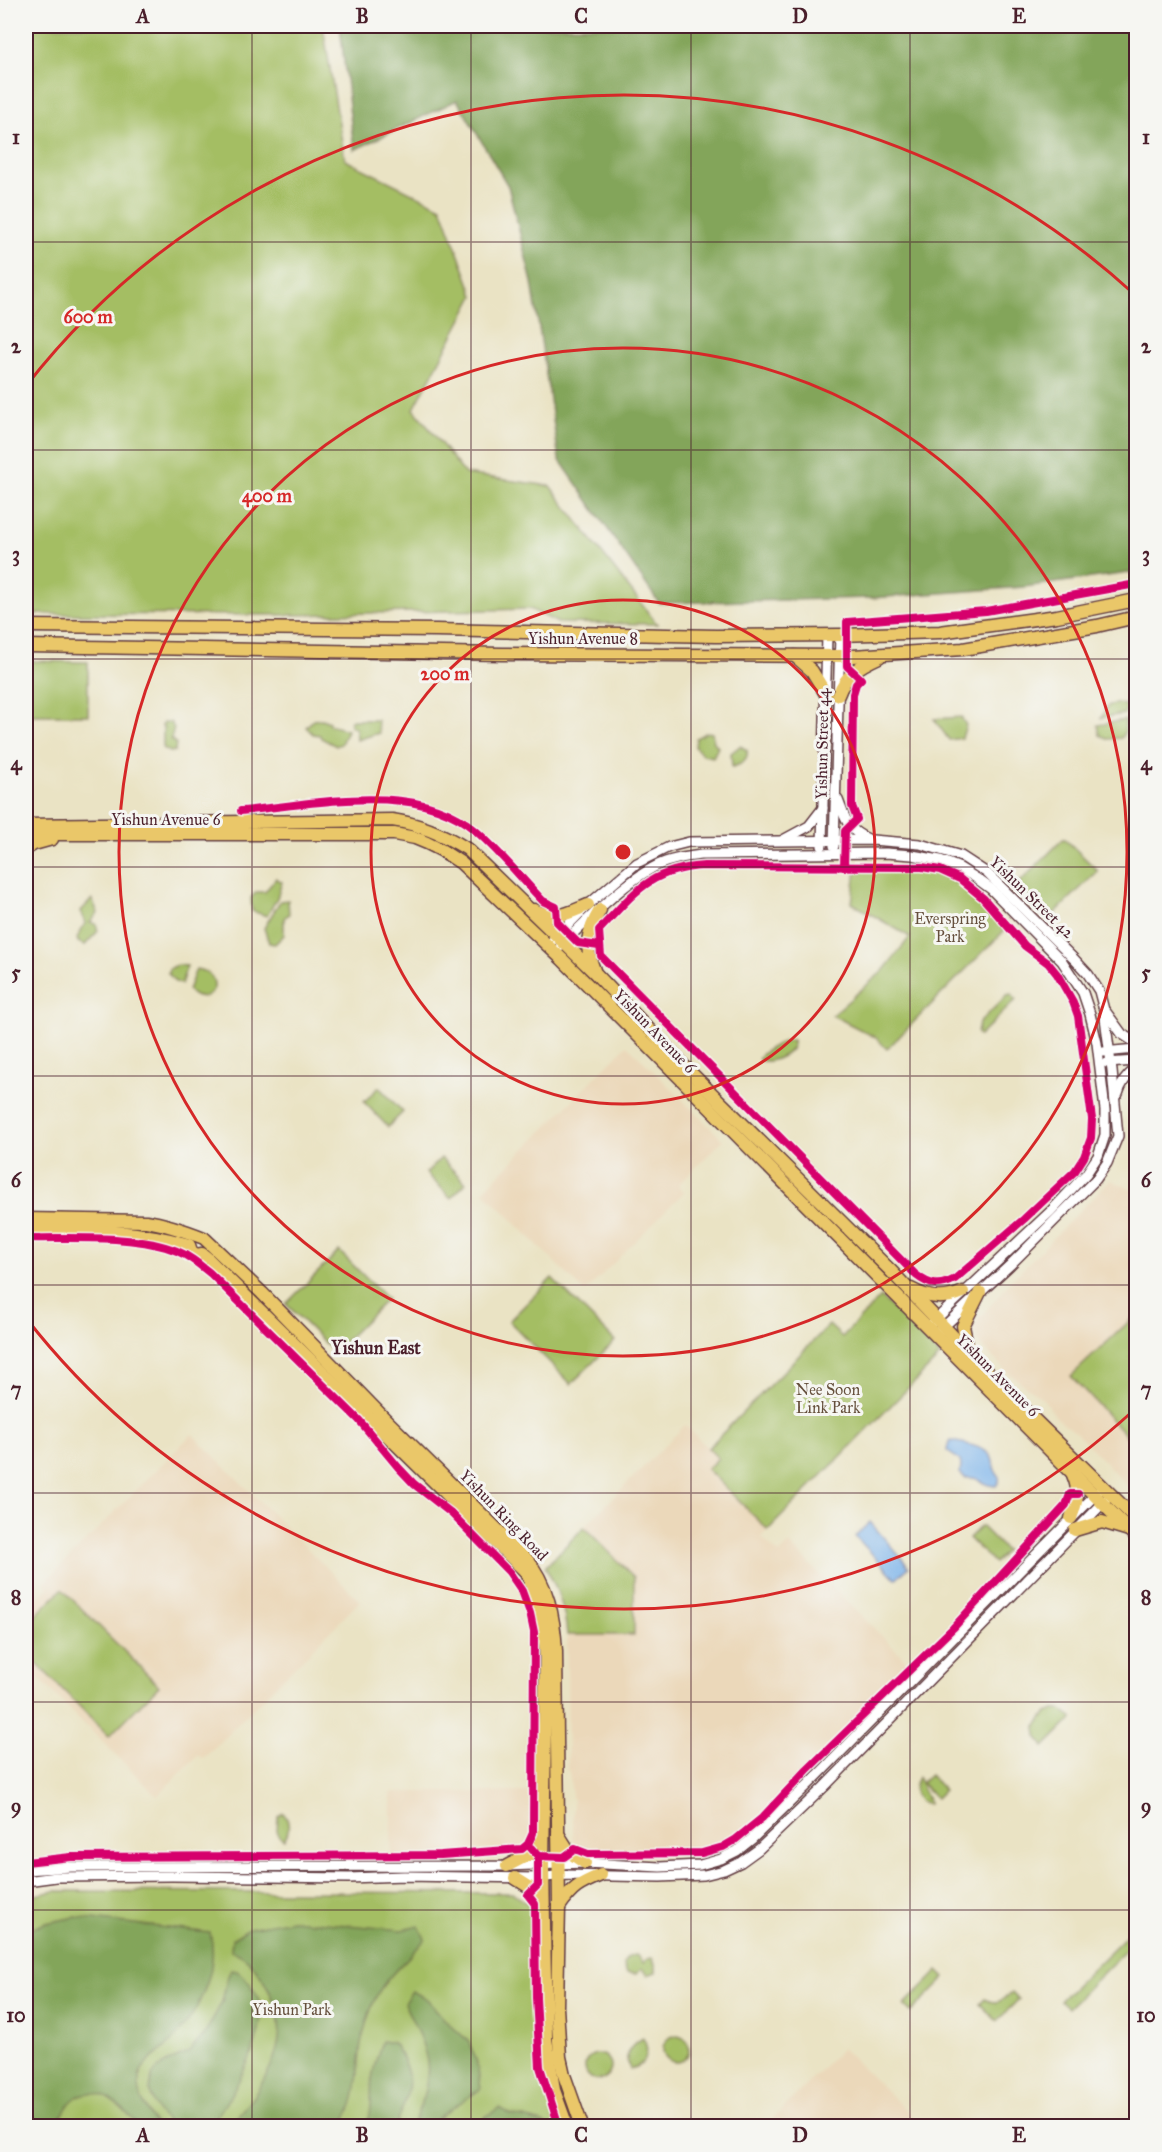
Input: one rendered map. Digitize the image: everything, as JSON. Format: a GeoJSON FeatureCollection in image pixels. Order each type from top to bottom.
{"type":"FeatureCollection","features":[{"type":"Feature","properties":{"kind":"main road","name":"Yishun Avenue 8"},"geometry":{"type":"LineString","coordinates":[[26,626],[436,630],[716,636],[840,635],[940,632],[1057,616],[1137,600]]}},
{"type":"Feature","properties":{"kind":"main road","name":"Yishun Avenue 8"},"geometry":{"type":"LineString","coordinates":[[26,646],[514,654],[832,656],[963,649],[1137,617]]}},
{"type":"Feature","properties":{"kind":"main road"},"geometry":{"type":"LineString","coordinates":[[795,656],[832,694],[853,671],[886,654]]}},
{"type":"Feature","properties":{"kind":"main road","name":"Yishun Avenue 6"},"geometry":{"type":"LineString","coordinates":[[26,825],[392,820],[420,825],[467,849],[525,906],[555,945],[596,974],[722,1104],[853,1232],[902,1284],[936,1326],[1071,1471],[1137,1518]]}},
{"type":"Feature","properties":{"kind":"main road"},"geometry":{"type":"LineString","coordinates":[[211,822],[211,835]]}},
{"type":"Feature","properties":{"kind":"main road","name":"Yishun Avenue 6"},"geometry":{"type":"LineString","coordinates":[[26,834],[394,834],[414,838],[441,850],[461,863],[555,945],[864,1262],[969,1353],[1103,1495],[1133,1534]]}},
{"type":"Feature","properties":{"kind":"main road"},"geometry":{"type":"LineString","coordinates":[[26,849],[34,844],[64,835]]}},
{"type":"Feature","properties":{"kind":"main road"},"geometry":{"type":"LineString","coordinates":[[525,906],[546,916],[557,917],[594,908],[588,935],[588,956],[596,974]]}},
{"type":"Feature","properties":{"kind":"main road","name":"Yishun Ring Road"},"geometry":{"type":"LineString","coordinates":[[26,1219],[146,1221],[163,1224],[192,1241]]}},
{"type":"Feature","properties":{"kind":"main road","name":"Yishun Ring Road"},"geometry":{"type":"LineString","coordinates":[[26,1230],[130,1233],[192,1241],[204,1238],[262,1293],[409,1450]]}},
{"type":"Feature","properties":{"kind":"main road"},"geometry":{"type":"LineString","coordinates":[[853,1232],[856,1242],[866,1253],[864,1262]]}},
{"type":"Feature","properties":{"kind":"main road","name":"Yishun Ring Road"},"geometry":{"type":"LineString","coordinates":[[192,1241],[193,1254],[202,1254],[525,1557],[539,1576],[551,1610],[555,1642],[551,1833],[543,1871],[546,2039],[554,2090],[567,2127]]}},
{"type":"Feature","properties":{"kind":"main road"},"geometry":{"type":"LineString","coordinates":[[202,1254],[207,1249],[208,1243]]}},
{"type":"Feature","properties":{"kind":"main road"},"geometry":{"type":"LineString","coordinates":[[902,1284],[920,1294],[932,1296],[949,1298],[963,1292]]}},
{"type":"Feature","properties":{"kind":"main road"},"geometry":{"type":"LineString","coordinates":[[969,1353],[963,1326],[980,1292]]}},
{"type":"Feature","properties":{"kind":"main road"},"geometry":{"type":"LineString","coordinates":[[1071,1471],[1078,1494],[1071,1518]]}},
{"type":"Feature","properties":{"kind":"main road"},"geometry":{"type":"LineString","coordinates":[[1076,1530],[1102,1522],[1133,1534]]}},
{"type":"Feature","properties":{"kind":"main road"},"geometry":{"type":"LineString","coordinates":[[507,1866],[534,1852],[551,1833],[585,1863]]}},
{"type":"Feature","properties":{"kind":"main road","name":"Yishun Ring Road"},"geometry":{"type":"LineString","coordinates":[[551,1833],[558,1870],[557,2007],[560,2057],[568,2091],[582,2127]]}},
{"type":"Feature","properties":{"kind":"main road"},"geometry":{"type":"LineString","coordinates":[[559,1907],[567,1895],[579,1884],[601,1875]]}},
{"type":"Feature","properties":{"kind":"main road"},"geometry":{"type":"LineString","coordinates":[[515,1878],[534,1890],[544,1905]]}},
{"type":"Feature","properties":{"kind":"street","name":"Yishun Street 44"},"geometry":{"type":"LineString","coordinates":[[827,635],[832,656],[836,795],[834,854]]}},
{"type":"Feature","properties":{"kind":"street","name":"Yishun Street 44"},"geometry":{"type":"LineString","coordinates":[[832,656],[840,635]]}},
{"type":"Feature","properties":{"kind":"street","name":"Yishun Street 44"},"geometry":{"type":"LineString","coordinates":[[822,854],[832,694]]}},
{"type":"Feature","properties":{"kind":"street"},"geometry":{"type":"LineString","coordinates":[[836,795],[848,827],[853,832],[872,840]]}},
{"type":"Feature","properties":{"kind":"street"},"geometry":{"type":"LineString","coordinates":[[780,841],[808,826],[824,808]]}},
{"type":"Feature","properties":{"kind":"street","name":"Yishun Street 42"},"geometry":{"type":"LineString","coordinates":[[555,945],[637,863],[669,847],[689,842],[872,840],[920,844],[961,856],[987,873],[1088,974],[1098,991],[1104,1010],[1116,1100],[1118,1136],[1107,1163],[1096,1179],[1010,1265],[936,1326]]}},
{"type":"Feature","properties":{"kind":"street","name":"Yishun Street 42"},"geometry":{"type":"LineString","coordinates":[[594,908],[638,876],[658,865],[678,858],[701,855],[886,853],[912,855],[940,860],[976,878],[1062,961],[1083,993],[1090,1014],[1105,1110],[1105,1135],[1098,1156],[1086,1174],[1051,1211],[963,1292],[936,1326]]}},
{"type":"Feature","properties":{"kind":"street"},"geometry":{"type":"LineString","coordinates":[[1104,1010],[1122,1034],[1137,1043]]}},
{"type":"Feature","properties":{"kind":"street"},"geometry":{"type":"LineString","coordinates":[[1097,1052],[1137,1049]]}},
{"type":"Feature","properties":{"kind":"street"},"geometry":{"type":"LineString","coordinates":[[1099,1063],[1137,1061]]}},
{"type":"Feature","properties":{"kind":"street"},"geometry":{"type":"LineString","coordinates":[[1116,1100],[1120,1085],[1137,1069]]}},
{"type":"Feature","properties":{"kind":"street"},"geometry":{"type":"LineString","coordinates":[[558,1870],[585,1863],[660,1867],[700,1865],[721,1860],[737,1851],[815,1778],[1071,1518],[1103,1495]]}},
{"type":"Feature","properties":{"kind":"street"},"geometry":{"type":"LineString","coordinates":[[26,1881],[64,1877],[172,1876],[515,1878],[558,1870],[601,1875],[660,1877],[704,1875],[724,1870],[741,1862],[759,1849],[832,1779],[1076,1530],[1103,1495]]}},
{"type":"Feature","properties":{"kind":"street"},"geometry":{"type":"LineString","coordinates":[[1042,1548],[1050,1556]]}},
{"type":"Feature","properties":{"kind":"street"},"geometry":{"type":"LineString","coordinates":[[490,1866],[496,1872],[497,1877]]}},
{"type":"Feature","properties":{"kind":"street"},"geometry":{"type":"LineString","coordinates":[[26,1870],[71,1867],[507,1866],[543,1871]]}},
{"type":"Feature","properties":{"kind":"street"},"geometry":{"type":"LineString","coordinates":[[397,1867],[404,1876]]}},
{"type":"Feature","properties":{"kind":"shaded area"},"geometry":{"type":"Polygon","coordinates":[[[627,1045],[723,1140],[678,1185],[684,1192],[585,1292],[483,1191],[627,1045]]]}},
{"type":"Feature","properties":{"kind":"shaded area"},"geometry":{"type":"Polygon","coordinates":[[[1110,1180],[1136,1191],[1136,1495],[1079,1435],[1057,1418],[1044,1400],[1007,1372],[977,1341],[973,1329],[979,1318],[1010,1282],[1110,1180]]]}},
{"type":"Feature","properties":{"kind":"shaded area"},"geometry":{"type":"Polygon","coordinates":[[[685,1425],[718,1458],[708,1469],[768,1530],[761,1537],[779,1554],[789,1544],[910,1664],[733,1840],[714,1849],[694,1853],[582,1850],[575,1843],[573,1835],[573,1803],[568,1764],[567,1635],[634,1634],[634,1577],[584,1527],[685,1425]]]}},
{"type":"Feature","properties":{"kind":"shaded area"},"geometry":{"type":"Polygon","coordinates":[[[192,1434],[360,1601],[203,1759],[198,1755],[157,1796],[26,1666],[26,1610],[48,1588],[44,1583],[192,1434]]]}},
{"type":"Feature","properties":{"kind":"shaded area"},"geometry":{"type":"Polygon","coordinates":[[[391,1792],[533,1792],[531,1838],[522,1848],[515,1849],[391,1855],[391,1792]]]}},
{"type":"Feature","properties":{"kind":"shaded area"},"geometry":{"type":"Polygon","coordinates":[[[842,2048],[922,2126],[766,2126],[842,2048]]]}},
{"type":"Feature","properties":{"kind":"green space"},"geometry":{"type":"Polygon","coordinates":[[[26,26],[323,26],[345,160],[441,207],[474,296],[414,409],[465,474],[550,486],[657,624],[558,623],[530,609],[295,615],[26,614],[26,26]]]}},
{"type":"Feature","properties":{"kind":"green space"},"geometry":{"type":"Polygon","coordinates":[[[340,26],[1136,26],[1136,572],[1024,587],[872,598],[659,603],[559,459],[532,282],[508,186],[457,100],[354,150],[340,26]]]}},
{"type":"Feature","properties":{"kind":"green space"},"geometry":{"type":"Polygon","coordinates":[[[26,661],[88,662],[88,715],[26,715],[26,661]]]}},
{"type":"Feature","properties":{"kind":"green space"},"geometry":{"type":"Polygon","coordinates":[[[1118,703],[1128,706],[1124,714],[1101,718],[1107,706],[1118,703]]]}},
{"type":"Feature","properties":{"kind":"green space"},"geometry":{"type":"Polygon","coordinates":[[[961,717],[966,725],[962,738],[949,740],[934,719],[961,717]]]}},
{"type":"Feature","properties":{"kind":"green space"},"geometry":{"type":"Polygon","coordinates":[[[322,719],[329,722],[329,725],[347,730],[341,744],[336,746],[321,738],[320,735],[313,734],[306,727],[313,720],[322,719]]]}},
{"type":"Feature","properties":{"kind":"green space"},"geometry":{"type":"Polygon","coordinates":[[[351,720],[377,720],[379,733],[357,740],[356,729],[350,725],[351,720]]]}},
{"type":"Feature","properties":{"kind":"green space"},"geometry":{"type":"Polygon","coordinates":[[[1125,720],[1125,731],[1121,738],[1107,739],[1100,735],[1098,725],[1125,720]]]}},
{"type":"Feature","properties":{"kind":"green space"},"geometry":{"type":"Polygon","coordinates":[[[170,722],[174,728],[171,739],[176,744],[175,751],[170,752],[163,748],[162,726],[163,723],[170,722]]]}},
{"type":"Feature","properties":{"kind":"green space"},"geometry":{"type":"Polygon","coordinates":[[[707,732],[712,733],[718,747],[713,757],[703,755],[695,747],[696,738],[707,732]]]}},
{"type":"Feature","properties":{"kind":"green space"},"geometry":{"type":"Polygon","coordinates":[[[740,746],[747,750],[746,759],[732,767],[731,753],[740,746]]]}},
{"type":"Feature","properties":{"kind":"green space"},"geometry":{"type":"Polygon","coordinates":[[[1064,838],[1098,871],[1050,918],[1017,885],[1064,838]]]}},
{"type":"Feature","properties":{"kind":"green space","name":"Everspring Park"},"geometry":{"type":"Polygon","coordinates":[[[921,868],[960,884],[978,898],[1005,930],[887,1049],[875,1037],[832,1015],[883,971],[910,937],[852,903],[856,870],[921,868]]]}},
{"type":"Feature","properties":{"kind":"green space"},"geometry":{"type":"Polygon","coordinates":[[[276,878],[282,882],[277,898],[267,916],[252,911],[251,898],[256,892],[265,892],[276,878]]]}},
{"type":"Feature","properties":{"kind":"green space"},"geometry":{"type":"Polygon","coordinates":[[[92,899],[98,913],[90,923],[96,924],[98,931],[85,945],[78,942],[77,938],[85,923],[81,911],[92,899]]]}},
{"type":"Feature","properties":{"kind":"green space"},"geometry":{"type":"Polygon","coordinates":[[[288,900],[289,914],[284,918],[284,935],[275,944],[269,943],[264,928],[280,901],[288,900]]]}},
{"type":"Feature","properties":{"kind":"green space"},"geometry":{"type":"Polygon","coordinates":[[[177,965],[187,966],[181,984],[175,982],[168,973],[169,969],[177,965]]]}},
{"type":"Feature","properties":{"kind":"green space"},"geometry":{"type":"Polygon","coordinates":[[[196,969],[204,971],[213,980],[214,988],[202,997],[191,994],[188,990],[196,969]]]}},
{"type":"Feature","properties":{"kind":"green space"},"geometry":{"type":"Polygon","coordinates":[[[1011,994],[1016,1000],[979,1036],[977,1033],[979,1023],[1007,995],[1011,994]]]}},
{"type":"Feature","properties":{"kind":"green space"},"geometry":{"type":"Polygon","coordinates":[[[793,1040],[790,1050],[781,1057],[770,1061],[759,1060],[759,1057],[770,1048],[793,1040]]]}},
{"type":"Feature","properties":{"kind":"green space"},"geometry":{"type":"Polygon","coordinates":[[[379,1087],[403,1112],[388,1127],[364,1102],[379,1087]]]}},
{"type":"Feature","properties":{"kind":"green space"},"geometry":{"type":"Polygon","coordinates":[[[441,1158],[466,1183],[451,1198],[426,1173],[441,1158]]]}},
{"type":"Feature","properties":{"kind":"green space"},"geometry":{"type":"Polygon","coordinates":[[[339,1251],[387,1299],[334,1352],[286,1304],[339,1251]]]}},
{"type":"Feature","properties":{"kind":"green space"},"geometry":{"type":"Polygon","coordinates":[[[552,1278],[615,1341],[571,1384],[509,1321],[552,1278]]]}},
{"type":"Feature","properties":{"kind":"green space","name":"Nee Soon Link Park"},"geometry":{"type":"Polygon","coordinates":[[[881,1297],[940,1356],[768,1530],[707,1469],[718,1458],[708,1448],[829,1325],[842,1337],[881,1297]]]}},
{"type":"Feature","properties":{"kind":"green space"},"geometry":{"type":"Polygon","coordinates":[[[1134,1317],[1136,1320],[1136,1446],[1071,1376],[1134,1317]]]}},
{"type":"Feature","properties":{"kind":"green space"},"geometry":{"type":"Polygon","coordinates":[[[981,1526],[1006,1551],[994,1563],[969,1538],[981,1526]]]}},
{"type":"Feature","properties":{"kind":"green space"},"geometry":{"type":"Polygon","coordinates":[[[584,1527],[634,1577],[634,1635],[567,1635],[560,1600],[545,1567],[584,1527]]]}},
{"type":"Feature","properties":{"kind":"green space"},"geometry":{"type":"Polygon","coordinates":[[[62,1589],[159,1686],[109,1736],[26,1653],[26,1625],[62,1589]]]}},
{"type":"Feature","properties":{"kind":"green space"},"geometry":{"type":"Polygon","coordinates":[[[1062,1710],[1073,1718],[1044,1747],[1037,1736],[1036,1726],[1047,1713],[1062,1710]]]}},
{"type":"Feature","properties":{"kind":"green space"},"geometry":{"type":"Polygon","coordinates":[[[930,1775],[944,1790],[936,1798],[921,1783],[930,1775]]]}},
{"type":"Feature","properties":{"kind":"green space"},"geometry":{"type":"Polygon","coordinates":[[[918,1777],[929,1804],[921,1802],[915,1795],[914,1786],[918,1777]]]}},
{"type":"Feature","properties":{"kind":"green space"},"geometry":{"type":"Polygon","coordinates":[[[283,1813],[288,1826],[284,1839],[279,1836],[277,1830],[278,1817],[283,1813]]]}},
{"type":"Feature","properties":{"kind":"green space","name":"Yishun Park"},"geometry":{"type":"Polygon","coordinates":[[[55,1891],[513,1893],[532,1907],[545,2076],[558,2126],[26,2126],[26,1897],[55,1891]]]}},
{"type":"Feature","properties":{"kind":"green space"},"geometry":{"type":"Polygon","coordinates":[[[75,1917],[210,1933],[212,1963],[203,1994],[188,2022],[168,2045],[146,2064],[140,2074],[141,2097],[156,2126],[138,2126],[109,2099],[91,2093],[73,2100],[59,2119],[53,2122],[44,2123],[33,2117],[31,2113],[26,2087],[26,1931],[46,1923],[75,1917]]]}},
{"type":"Feature","properties":{"kind":"green space"},"geometry":{"type":"Polygon","coordinates":[[[292,1920],[402,1930],[419,1926],[425,1939],[389,1977],[377,1994],[361,2043],[354,2098],[340,2126],[231,2126],[253,2097],[270,2068],[279,2041],[280,2027],[272,1997],[261,1977],[246,1959],[231,1951],[232,1939],[249,1928],[292,1920]]]}},
{"type":"Feature","properties":{"kind":"green space"},"geometry":{"type":"Polygon","coordinates":[[[1130,1932],[1136,1940],[1068,2008],[1060,2001],[1130,1932]]]}},
{"type":"Feature","properties":{"kind":"green space"},"geometry":{"type":"Polygon","coordinates":[[[636,1955],[643,1963],[652,1958],[656,1972],[648,1975],[642,1969],[636,1974],[627,1973],[624,1966],[625,1961],[636,1955]]]}},
{"type":"Feature","properties":{"kind":"green space"},"geometry":{"type":"Polygon","coordinates":[[[231,1970],[237,1971],[246,1979],[257,1995],[261,2013],[256,2042],[235,2088],[210,2126],[171,2126],[153,2102],[150,2090],[152,2076],[158,2068],[189,2052],[204,2035],[222,2002],[231,1970]]]}},
{"type":"Feature","properties":{"kind":"green space"},"geometry":{"type":"Polygon","coordinates":[[[938,1971],[945,1978],[911,2012],[904,2005],[938,1971]]]}},
{"type":"Feature","properties":{"kind":"green space"},"geometry":{"type":"Polygon","coordinates":[[[412,1991],[427,1999],[468,2041],[476,2059],[481,2089],[437,2118],[434,2126],[412,2126],[425,2090],[427,2063],[420,2037],[404,2003],[412,1991]]]}},
{"type":"Feature","properties":{"kind":"green space"},"geometry":{"type":"Polygon","coordinates":[[[1012,1992],[1019,1999],[997,2021],[980,2004],[985,1999],[993,2002],[999,2001],[1012,1992]]]}},
{"type":"Feature","properties":{"kind":"green space"},"geometry":{"type":"Polygon","coordinates":[[[676,2036],[685,2040],[689,2049],[685,2058],[676,2062],[667,2058],[663,2049],[667,2040],[676,2036]]]}},
{"type":"Feature","properties":{"kind":"green space"},"geometry":{"type":"Polygon","coordinates":[[[643,2038],[647,2048],[646,2058],[640,2065],[630,2069],[627,2055],[643,2038]]]}},
{"type":"Feature","properties":{"kind":"green space"},"geometry":{"type":"Polygon","coordinates":[[[382,2041],[393,2043],[401,2055],[406,2066],[409,2084],[395,2126],[365,2126],[371,2109],[371,2085],[382,2041]]]}},
{"type":"Feature","properties":{"kind":"green space"},"geometry":{"type":"Polygon","coordinates":[[[598,2054],[607,2058],[611,2067],[607,2076],[598,2080],[589,2076],[585,2067],[589,2058],[598,2054]]]}},
{"type":"Feature","properties":{"kind":"green space"},"geometry":{"type":"Polygon","coordinates":[[[499,2108],[511,2115],[543,2123],[546,2126],[472,2126],[499,2108]]]}},
{"type":"Feature","properties":{"kind":"water"},"geometry":{"type":"Polygon","coordinates":[[[951,1441],[978,1447],[991,1456],[999,1478],[996,1486],[975,1478],[965,1478],[960,1473],[960,1461],[947,1451],[951,1441]]]}},
{"type":"Feature","properties":{"kind":"water"},"geometry":{"type":"Polygon","coordinates":[[[870,1522],[909,1567],[896,1579],[855,1536],[870,1522]]]}},
{"type":"Feature","properties":{"kind":"cycle path"},"geometry":{"type":"LineString","coordinates":[[844,867],[845,831],[857,819],[852,806],[853,694],[856,684],[861,679],[847,666],[847,622],[986,611],[1136,584]]}},
{"type":"Feature","properties":{"kind":"cycle path"},"geometry":{"type":"LineString","coordinates":[[241,811],[363,799],[394,800],[424,805],[452,815],[476,831],[543,901],[556,907],[557,922],[578,943],[599,946]]}},
{"type":"Feature","properties":{"kind":"cycle path"},"geometry":{"type":"LineString","coordinates":[[704,866],[922,867],[940,870],[960,879],[983,898],[1025,946],[1048,963],[1057,974],[1078,1016],[1092,1119],[1091,1138],[1084,1157],[1075,1171],[955,1279],[935,1284],[916,1275],[601,956],[599,930],[633,894],[644,885],[670,872],[704,866]]}},
{"type":"Feature","properties":{"kind":"cycle path"},"geometry":{"type":"LineString","coordinates":[[26,1238],[103,1238],[143,1242],[177,1251],[199,1264],[359,1420],[414,1484],[451,1513],[509,1572],[522,1591],[534,1632],[533,1833],[528,1844],[522,1849],[441,1855],[71,1857],[26,1862]]}},
{"type":"Feature","properties":{"kind":"cycle path"},"geometry":{"type":"LineString","coordinates":[[538,1856],[564,1857],[575,1849],[588,1854],[702,1853],[723,1847],[735,1840],[762,1818],[807,1770],[953,1628],[1066,1505],[1070,1494],[1078,1494]]}},
{"type":"Feature","properties":{"kind":"cycle path"},"geometry":{"type":"LineString","coordinates":[[531,1848],[538,1856],[538,1885],[528,1895],[535,1904],[536,1998],[540,2067],[559,2126]]}},
{"type":"Feature","properties":{"kind":"district","name":"Yishun East"},"geometry":{"type":"Point","coordinates":[376,1348]}}]}
